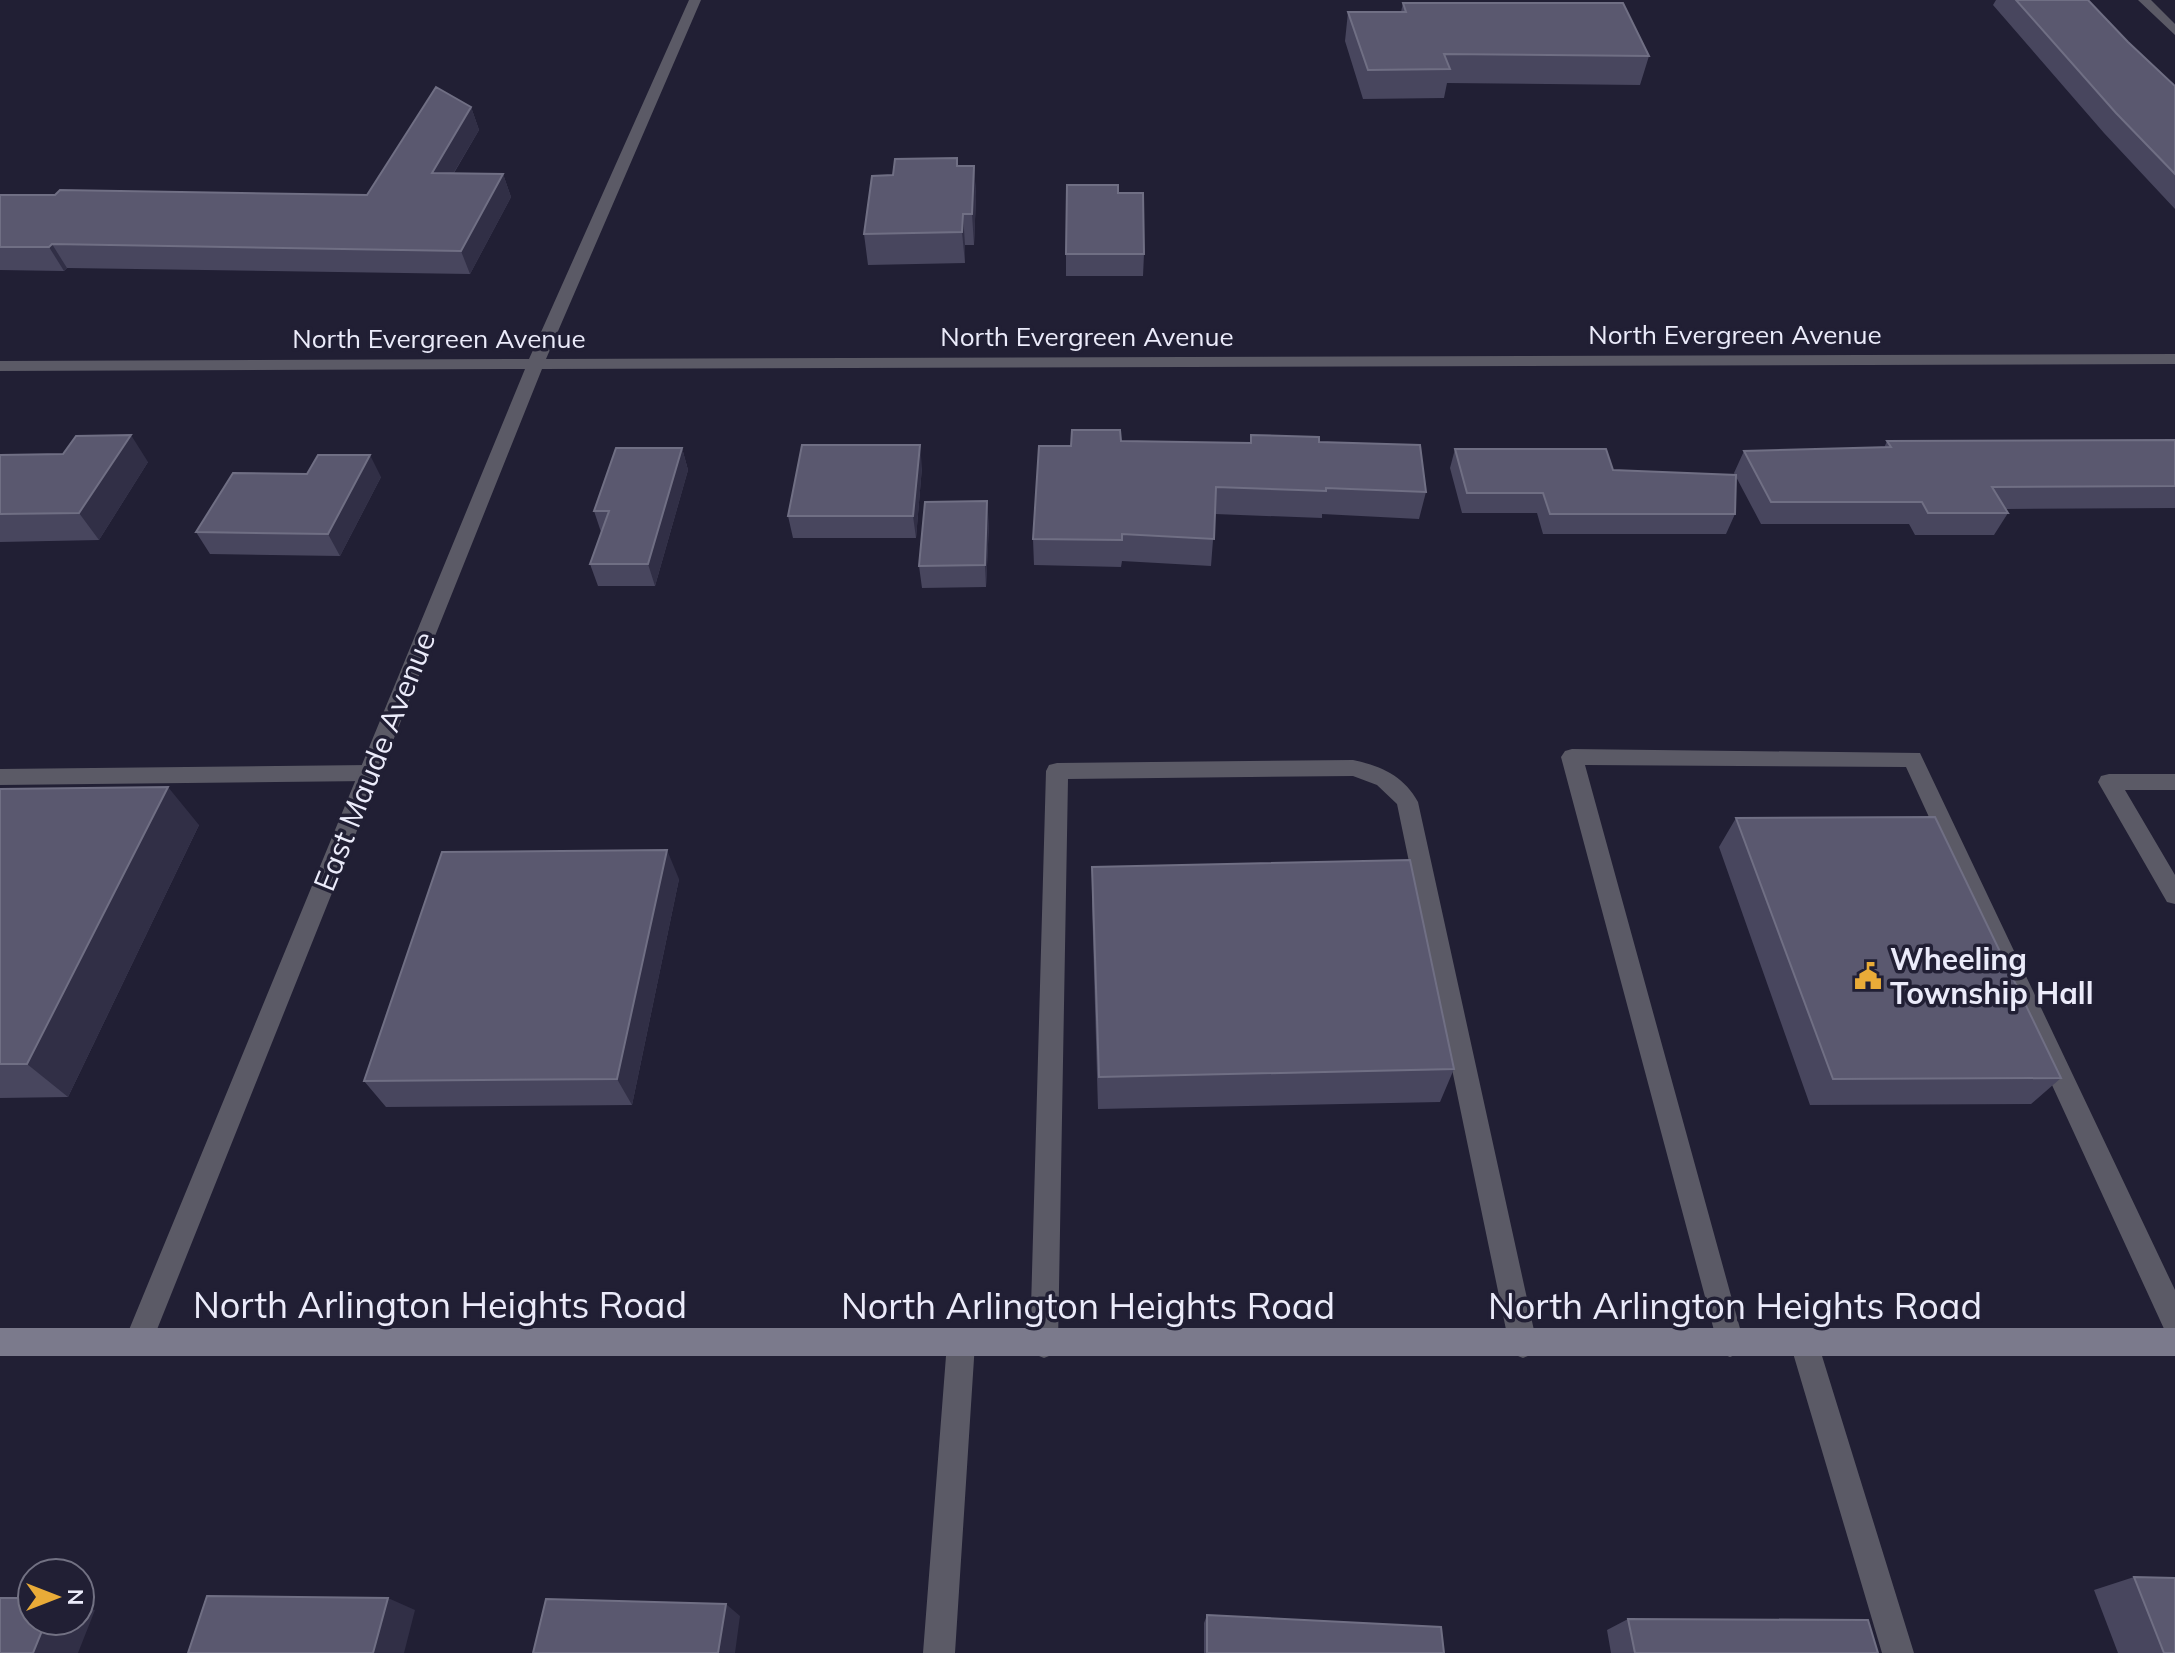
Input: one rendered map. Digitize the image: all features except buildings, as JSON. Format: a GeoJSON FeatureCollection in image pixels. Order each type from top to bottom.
{"type":"FeatureCollection","features":[{"type":"Feature","properties":{"kind":"main road","name":"North Arlington Heights Road"},"geometry":{"type":"LineString","coordinates":[[0,1342],[2175,1342]]}},
{"type":"Feature","properties":{"kind":"street","name":"East Maude Avenue"},"geometry":{"type":"LineString","coordinates":[[138,1342],[536,363],[695,0]]}},
{"type":"Feature","properties":{"kind":"street"},"geometry":{"type":"LineString","coordinates":[[2144,0],[2175,31]]}},
{"type":"Feature","properties":{"kind":"street","name":"North Evergreen Avenue"},"geometry":{"type":"LineString","coordinates":[[0,366],[2175,359]]}},
{"type":"Feature","properties":{"kind":"street"},"geometry":{"type":"LineString","coordinates":[[1730,1343],[1572,757],[1913,759],[2175,1321]]}},
{"type":"Feature","properties":{"kind":"street"},"geometry":{"type":"LineString","coordinates":[[1044,1344],[1057,771],[1353,768],[1385,778],[1399,789],[1407,802],[1523,1344]]}},
{"type":"Feature","properties":{"kind":"street"},"geometry":{"type":"LineString","coordinates":[[0,777],[369,773]]}},
{"type":"Feature","properties":{"kind":"street"},"geometry":{"type":"LineString","coordinates":[[2175,782],[2109,782],[2175,895]]}},
{"type":"Feature","properties":{"kind":"street"},"geometry":{"type":"LineString","coordinates":[[939,1653],[961,1343]]}},
{"type":"Feature","properties":{"kind":"street"},"geometry":{"type":"LineString","coordinates":[[1804,1343],[1898,1653]]}},
{"type":"Feature","properties":{"kind":"place","name":"Wheeling Township Hall"},"geometry":{"type":"Point","coordinates":[1868,976]}}]}
